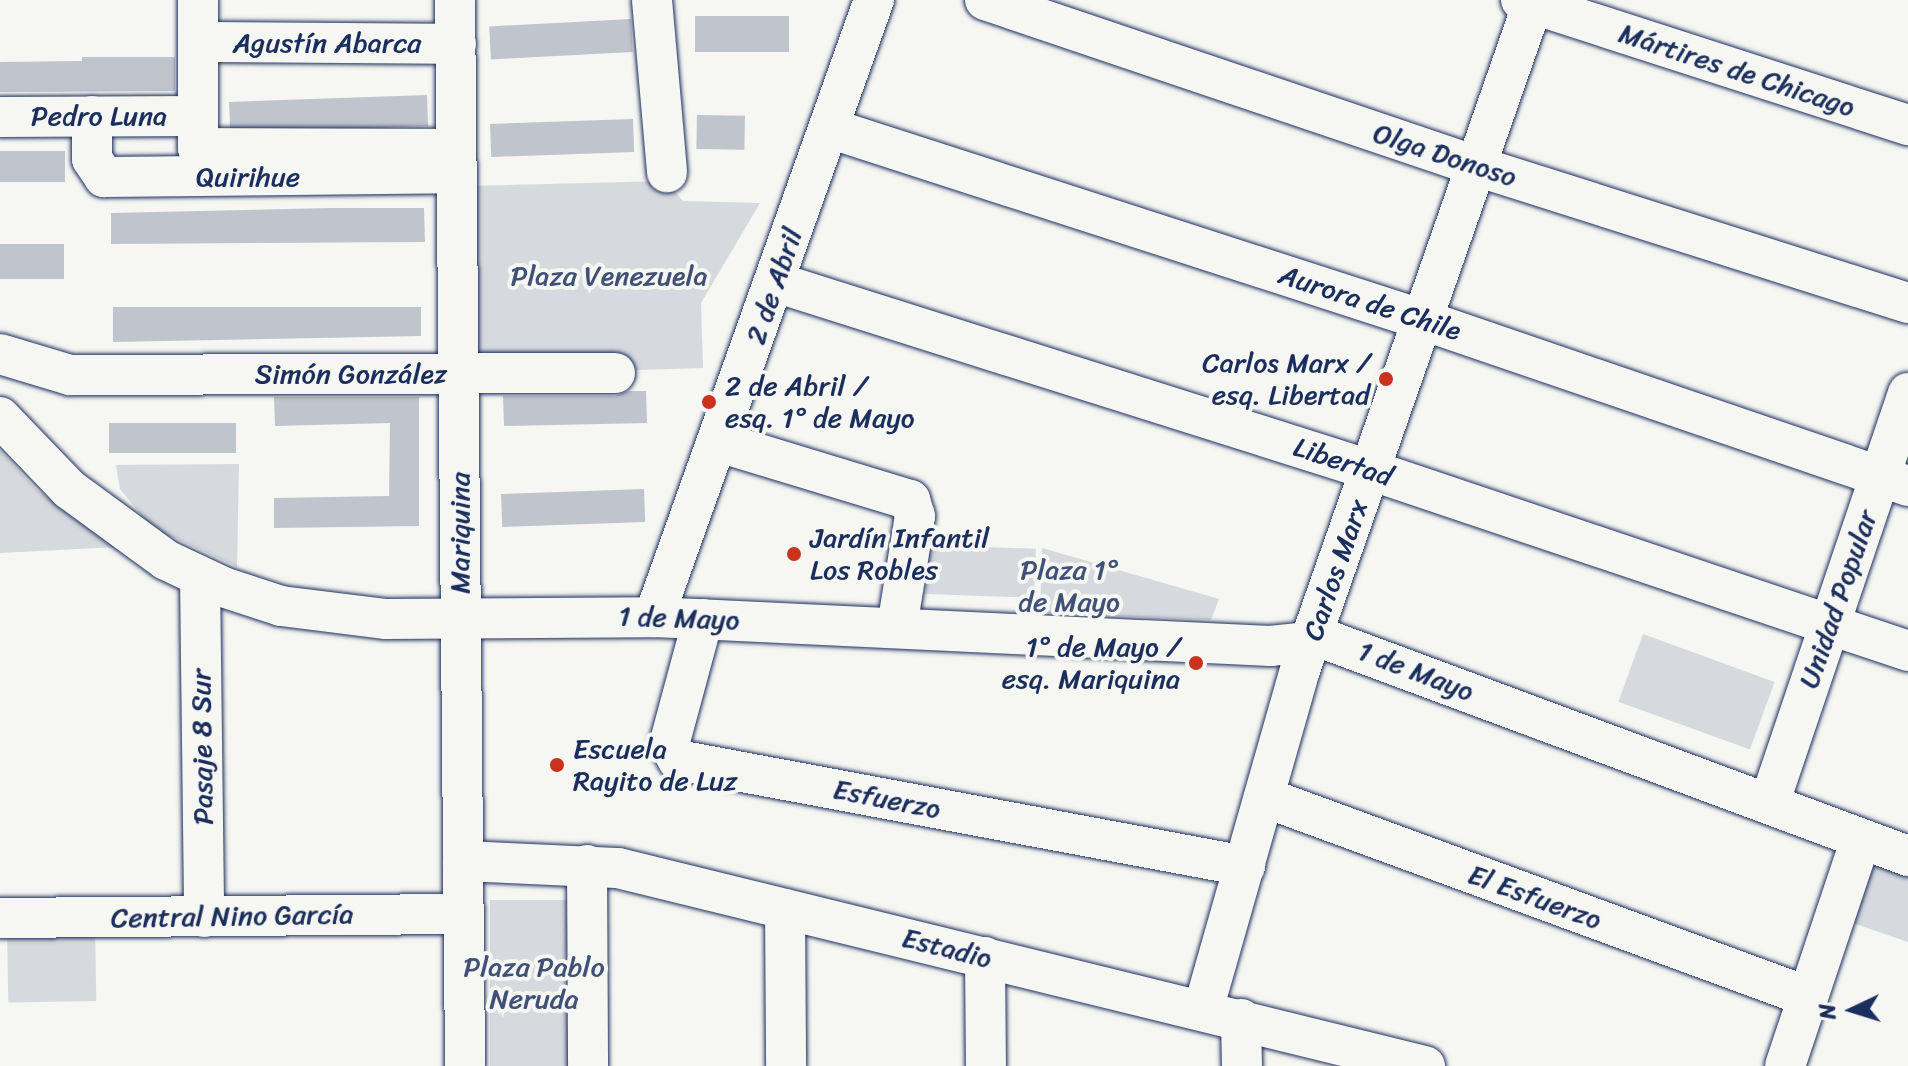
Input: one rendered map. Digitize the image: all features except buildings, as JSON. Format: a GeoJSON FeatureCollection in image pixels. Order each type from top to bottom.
{"type":"FeatureCollection","features":[{"type":"Feature","properties":{"kind":"street"},"geometry":{"type":"LineString","coordinates":[[198,0],[198,132]]}},
{"type":"Feature","properties":{"kind":"street","name":"Mariquina"},"geometry":{"type":"LineString","coordinates":[[455,0],[465,1066]]}},
{"type":"Feature","properties":{"kind":"street"},"geometry":{"type":"LineString","coordinates":[[652,0],[667,172]]}},
{"type":"Feature","properties":{"kind":"street","name":"2 de Abril"},"geometry":{"type":"LineString","coordinates":[[654,617],[719,442],[874,0]]}},
{"type":"Feature","properties":{"kind":"street","name":"Olga Donoso"},"geometry":{"type":"LineString","coordinates":[[985,0],[1476,166],[1908,303]]}},
{"type":"Feature","properties":{"kind":"street","name":"Carlos Marx"},"geometry":{"type":"LineString","coordinates":[[1203,1010],[1311,640],[1476,166],[1529,1]]}},
{"type":"Feature","properties":{"kind":"street","name":"Mártires de Chicago"},"geometry":{"type":"LineString","coordinates":[[1529,1],[1908,125]]}},
{"type":"Feature","properties":{"kind":"street","name":"Agustín Abarca"},"geometry":{"type":"LineString","coordinates":[[198,42],[456,44]]}},
{"type":"Feature","properties":{"kind":"street","name":"Pedro Luna"},"geometry":{"type":"LineString","coordinates":[[0,117],[92,116],[198,132],[457,161]]}},
{"type":"Feature","properties":{"kind":"street","name":"Quirihue"},"geometry":{"type":"LineString","coordinates":[[92,116],[92,159],[104,177],[457,161]]}},
{"type":"Feature","properties":{"kind":"street","name":"Aurora de Chile"},"geometry":{"type":"LineString","coordinates":[[829,128],[1423,320],[1894,481]]}},
{"type":"Feature","properties":{"kind":"street","name":"Libertad"},"geometry":{"type":"LineString","coordinates":[[775,282],[1370,470],[1830,622],[1908,651]]}},
{"type":"Feature","properties":{"kind":"street","name":"Simón González"},"geometry":{"type":"LineString","coordinates":[[0,354],[54,372],[86,374],[615,373]]}},
{"type":"Feature","properties":{"kind":"street","name":"Unidad Popular"},"geometry":{"type":"LineString","coordinates":[[1769,804],[1830,622],[1894,481],[1908,393]]}},
{"type":"Feature","properties":{"kind":"street","name":"1 de Mayo"},"geometry":{"type":"LineString","coordinates":[[0,417],[69,489],[166,560],[253,598],[318,613],[654,617],[1270,646],[1311,640],[1343,644],[1908,856]]}},
{"type":"Feature","properties":{"kind":"street"},"geometry":{"type":"LineString","coordinates":[[719,442],[910,500],[915,516],[897,627]]}},
{"type":"Feature","properties":{"kind":"street","name":"Pasaje 8 Sur"},"geometry":{"type":"LineString","coordinates":[[200,577],[204,917]]}},
{"type":"Feature","properties":{"kind":"street","name":"Esfuerzo"},"geometry":{"type":"LineString","coordinates":[[703,619],[669,745],[678,760],[1245,866]]}},
{"type":"Feature","properties":{"kind":"street","name":"El Esfuerzo"},"geometry":{"type":"LineString","coordinates":[[1264,797],[1806,996]]}},
{"type":"Feature","properties":{"kind":"street"},"geometry":{"type":"LineString","coordinates":[[1785,1066],[1861,839]]}},
{"type":"Feature","properties":{"kind":"street","name":"Estadio"},"geometry":{"type":"LineString","coordinates":[[463,861],[587,865],[785,909],[1425,1066]]}},
{"type":"Feature","properties":{"kind":"street"},"geometry":{"type":"LineString","coordinates":[[587,865],[588,1066]]}},
{"type":"Feature","properties":{"kind":"street"},"geometry":{"type":"LineString","coordinates":[[785,909],[786,1066]]}},
{"type":"Feature","properties":{"kind":"street","name":"Central Nino García"},"geometry":{"type":"LineString","coordinates":[[0,918],[463,914]]}},
{"type":"Feature","properties":{"kind":"street"},"geometry":{"type":"LineString","coordinates":[[985,957],[986,1066]]}},
{"type":"Feature","properties":{"kind":"street"},"geometry":{"type":"LineString","coordinates":[[1241,1019],[1242,1066]]}},
{"type":"Feature","properties":{"kind":"green space","name":"Plaza Venezuela"},"geometry":{"type":"Polygon","coordinates":[[[665,181],[683,201],[760,203],[701,303],[703,368],[474,375],[469,186],[665,181]]]}},
{"type":"Feature","properties":{"kind":"green space"},"geometry":{"type":"Polygon","coordinates":[[[0,450],[37,490],[117,547],[0,553],[0,450]]]}},
{"type":"Feature","properties":{"kind":"green space"},"geometry":{"type":"Polygon","coordinates":[[[239,464],[237,567],[151,527],[120,489],[116,465],[239,464]]]}},
{"type":"Feature","properties":{"kind":"green space"},"geometry":{"type":"Polygon","coordinates":[[[927,545],[1036,549],[1034,598],[925,594],[927,545]]]}},
{"type":"Feature","properties":{"kind":"green space","name":"Plaza 1° de Mayo"},"geometry":{"type":"Polygon","coordinates":[[[1042,548],[1219,599],[1211,620],[1040,613],[1042,548]]]}},
{"type":"Feature","properties":{"kind":"green space"},"geometry":{"type":"Polygon","coordinates":[[[1643,634],[1775,682],[1750,750],[1618,702],[1643,634]]]}},
{"type":"Feature","properties":{"kind":"green space"},"geometry":{"type":"Polygon","coordinates":[[[1871,861],[1908,875],[1908,942],[1850,922],[1871,861]]]}},
{"type":"Feature","properties":{"kind":"green space","name":"Plaza Pablo Neruda"},"geometry":{"type":"Polygon","coordinates":[[[490,900],[578,900],[578,1066],[490,1066],[490,900]]]}},
{"type":"Feature","properties":{"kind":"green space"},"geometry":{"type":"Polygon","coordinates":[[[95,926],[96,1001],[8,1003],[7,928],[95,926]]]}},
{"type":"Feature","properties":{"kind":"place","name":"Carlos Marx / esq. Libertad"},"geometry":{"type":"Point","coordinates":[1386,379]}},
{"type":"Feature","properties":{"kind":"place","name":"2 de Abril / esq. 1° de Mayo"},"geometry":{"type":"Point","coordinates":[709,402]}},
{"type":"Feature","properties":{"kind":"place","name":"Jardín Infantil Los Robles"},"geometry":{"type":"Point","coordinates":[794,554]}},
{"type":"Feature","properties":{"kind":"place","name":"1° de Mayo / esq. Mariquina"},"geometry":{"type":"Point","coordinates":[1196,663]}},
{"type":"Feature","properties":{"kind":"place","name":"Escuela Rayito de Luz"},"geometry":{"type":"Point","coordinates":[557,765]}}]}
